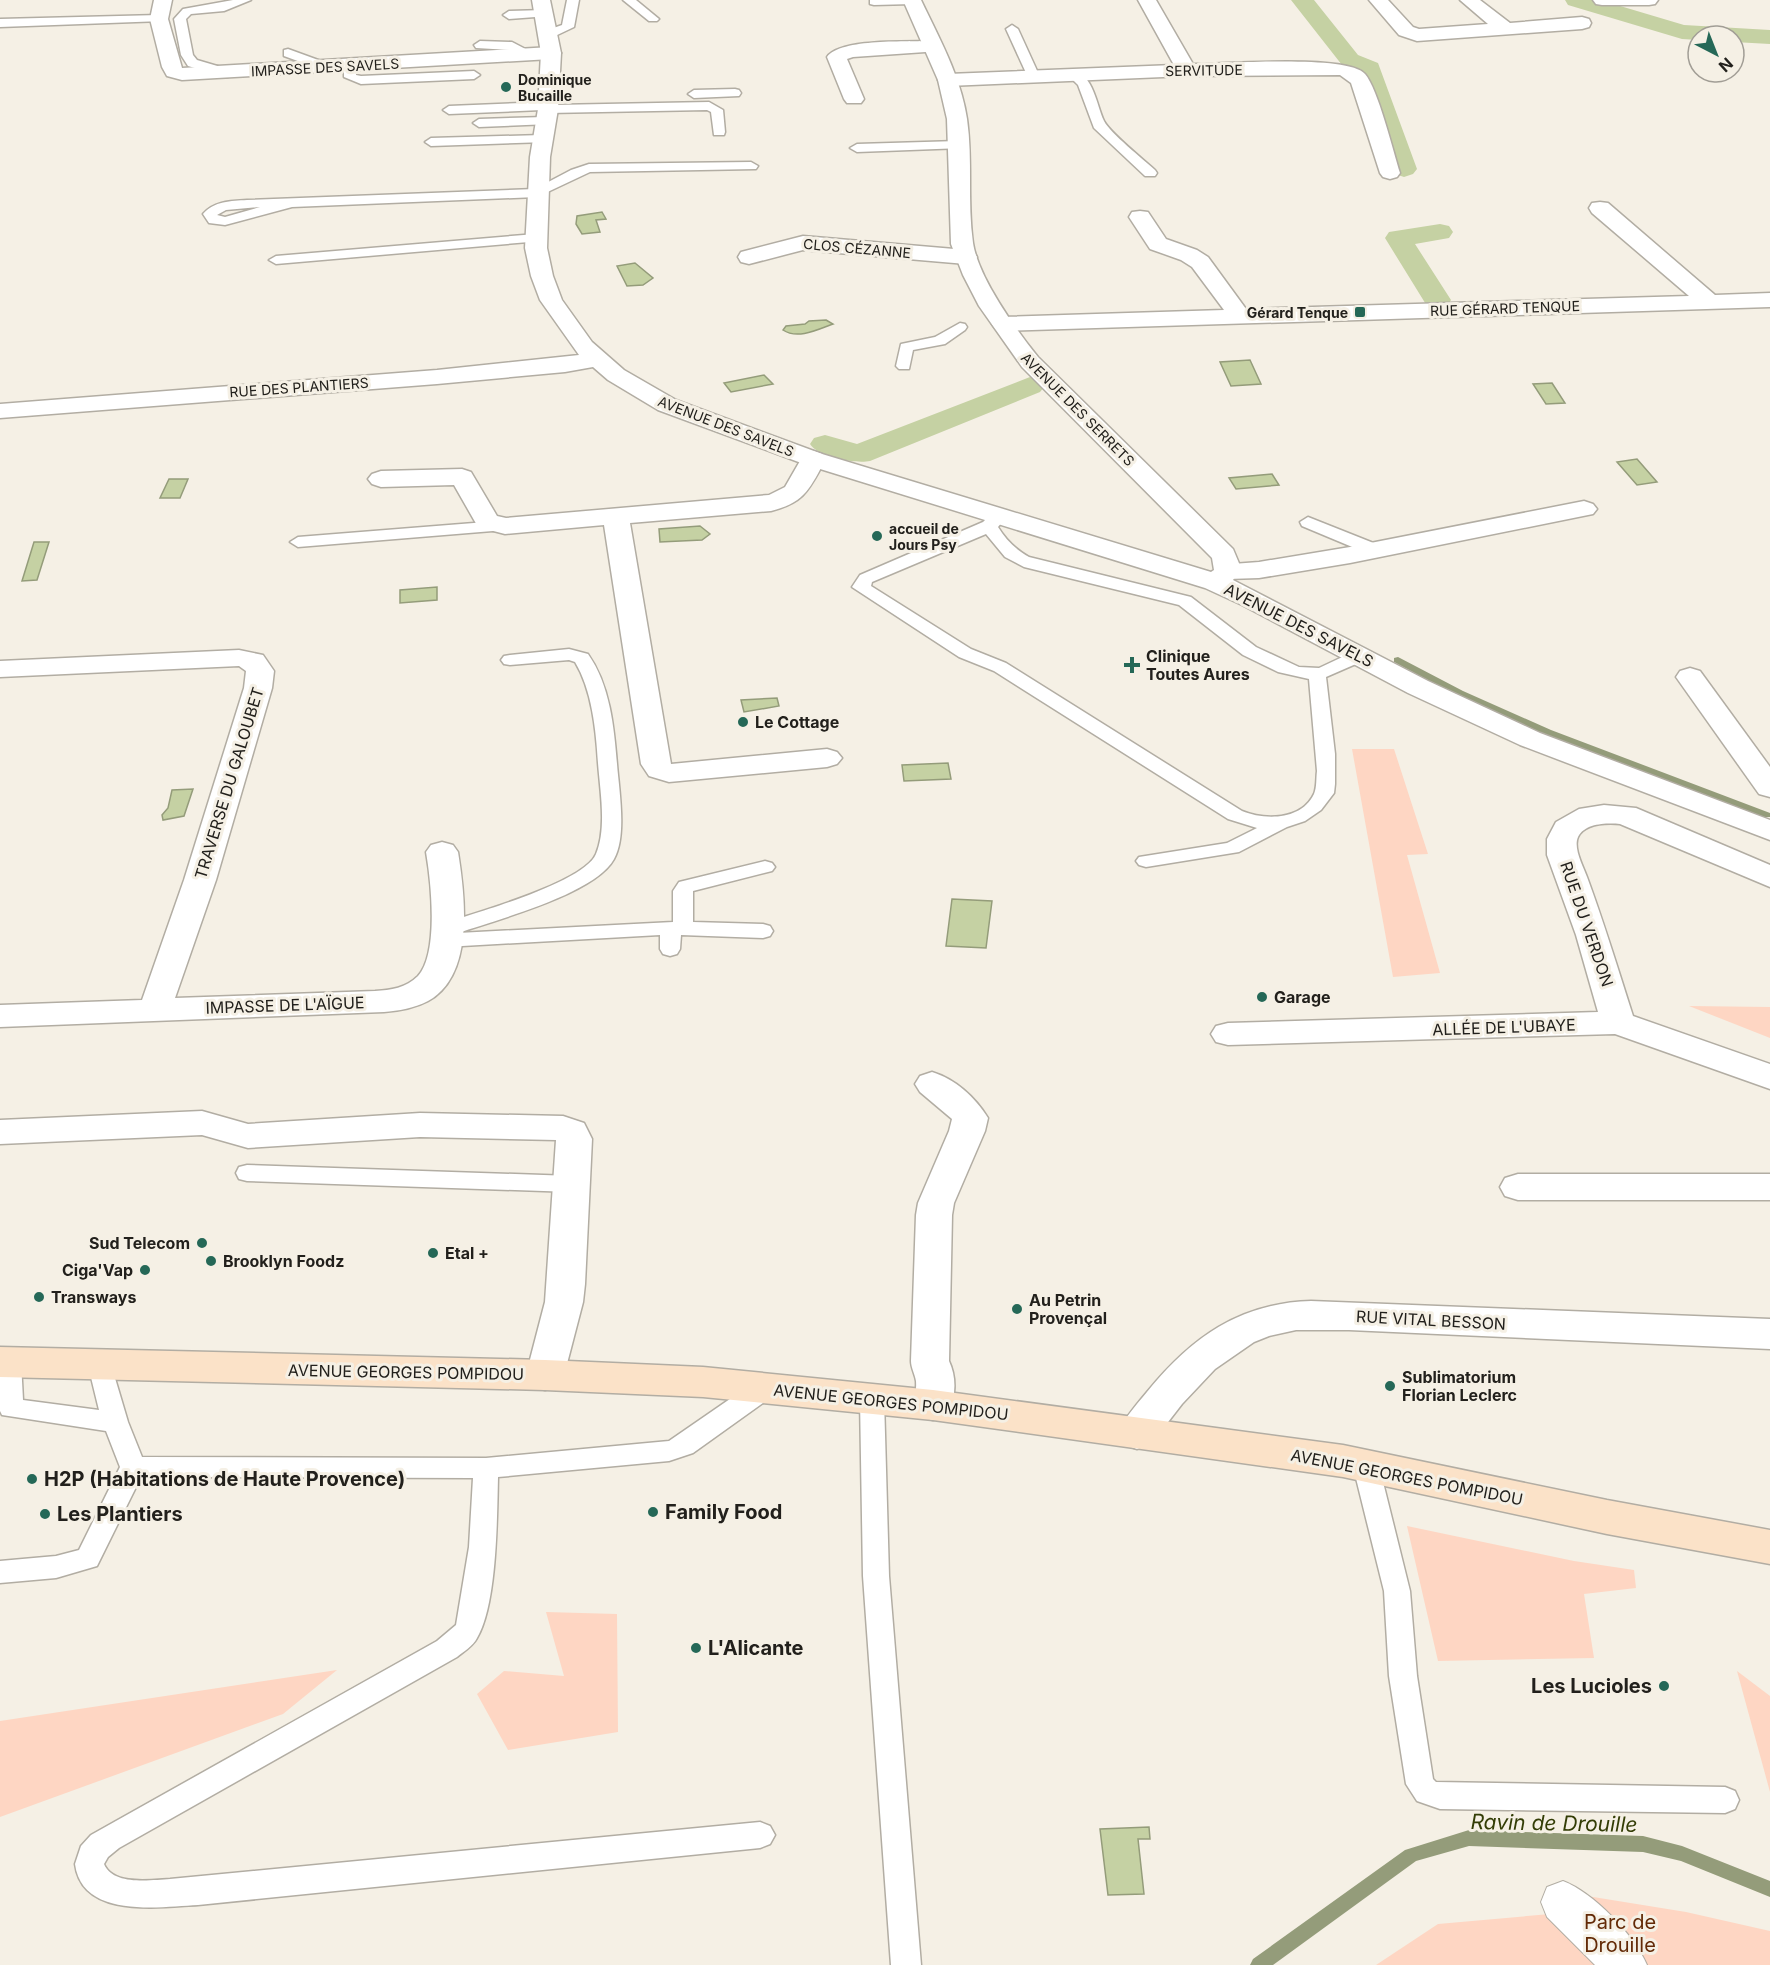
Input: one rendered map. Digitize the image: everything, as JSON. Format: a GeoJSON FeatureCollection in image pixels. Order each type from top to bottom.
{"type":"FeatureCollection","features":[{"type":"Feature","properties":{"kind":"main road","name":"AVENUE GEORGES POMPIDOU"},"geometry":{"type":"LineString","coordinates":[[5,1362],[545,1375],[703,1382],[933,1405],[1366,1466],[1607,1517],[1770,1547]]}},
{"type":"Feature","properties":{"kind":"street"},"geometry":{"type":"LineString","coordinates":[[1147,0],[1187,70]]}},
{"type":"Feature","properties":{"kind":"street"},"geometry":{"type":"LineString","coordinates":[[1378,0],[1406,31],[1417,35],[1581,23]]}},
{"type":"Feature","properties":{"kind":"street"},"geometry":{"type":"LineString","coordinates":[[1469,0],[1506,29]]}},
{"type":"Feature","properties":{"kind":"street"},"geometry":{"type":"LineString","coordinates":[[1602,0],[1649,0]]}},
{"type":"Feature","properties":{"kind":"street","name":"AVENUE DES SERRETS"},"geometry":{"type":"LineString","coordinates":[[913,1],[948,80],[957,119],[962,244],[966,257],[998,316],[1030,362],[1217,548],[1227,561],[1221,577]]}},
{"type":"Feature","properties":{"kind":"street","name":"IMPASSE DES SAVELS"},"geometry":{"type":"LineString","coordinates":[[161,9],[174,72],[190,75],[350,66],[543,31]]}},
{"type":"Feature","properties":{"kind":"street","name":"AVENUE DES SAVELS"},"geometry":{"type":"LineString","coordinates":[[543,31],[546,114],[536,198],[536,238],[542,276],[551,300],[579,340],[616,375],[668,405],[813,459],[995,520],[1221,577],[1252,599],[1359,656],[1418,687],[1530,740],[1770,831]]}},
{"type":"Feature","properties":{"kind":"street"},"geometry":{"type":"LineString","coordinates":[[854,99],[837,57],[843,53],[933,47]]}},
{"type":"Feature","properties":{"kind":"street","name":"SERVITUDE"},"geometry":{"type":"LineString","coordinates":[[948,80],[1187,70],[1328,68],[1353,73],[1360,83],[1390,173]]}},
{"type":"Feature","properties":{"kind":"street"},"geometry":{"type":"LineString","coordinates":[[1600,208],[1710,302]]}},
{"type":"Feature","properties":{"kind":"street"},"geometry":{"type":"LineString","coordinates":[[1140,217],[1158,244],[1189,255],[1200,262],[1240,316]]}},
{"type":"Feature","properties":{"kind":"street","name":"CLOS CÉZANNE"},"geometry":{"type":"LineString","coordinates":[[749,257],[803,243],[966,257]]}},
{"type":"Feature","properties":{"kind":"street","name":"RUE GÉRARD TENQUE"},"geometry":{"type":"LineString","coordinates":[[1010,334],[1086,323],[1240,316],[1770,300]]}},
{"type":"Feature","properties":{"kind":"street","name":"RUE DES PLANTIERS"},"geometry":{"type":"LineString","coordinates":[[0,411],[437,377],[556,366],[597,359]]}},
{"type":"Feature","properties":{"kind":"street","name":"AVENUE DES SAVELS"},"geometry":{"type":"LineString","coordinates":[[499,526],[760,506],[784,500],[797,491],[813,459]]}},
{"type":"Feature","properties":{"kind":"street"},"geometry":{"type":"LineString","coordinates":[[381,479],[462,477],[487,521],[499,526]]}},
{"type":"Feature","properties":{"kind":"street","name":"AVENUE DES SAVELS"},"geometry":{"type":"LineString","coordinates":[[1221,577],[1375,550],[1584,509]]}},
{"type":"Feature","properties":{"kind":"street"},"geometry":{"type":"LineString","coordinates":[[616,518],[656,764],[660,770],[669,773],[697,772],[827,758]]}},
{"type":"Feature","properties":{"kind":"street","name":"TRAVERSE DU GALOUBET"},"geometry":{"type":"LineString","coordinates":[[0,669],[239,658],[253,662],[260,671],[258,688],[200,880],[155,1009]]}},
{"type":"Feature","properties":{"kind":"street"},"geometry":{"type":"LineString","coordinates":[[1690,677],[1770,788]]}},
{"type":"Feature","properties":{"kind":"street","name":"RUE DU VERDON"},"geometry":{"type":"LineString","coordinates":[[1618,1023],[1592,935],[1563,855],[1562,839],[1567,829],[1590,816],[1625,815],[1770,877]]}},
{"type":"Feature","properties":{"kind":"street","name":"IMPASSE DE L'AÏGUE"},"geometry":{"type":"LineString","coordinates":[[0,1016],[394,1000],[419,992],[435,976],[447,934],[449,897],[442,852]]}},
{"type":"Feature","properties":{"kind":"street","name":"ALLÉE DE L'UBAYE"},"geometry":{"type":"LineString","coordinates":[[1228,1034],[1618,1023],[1770,1077]]}},
{"type":"Feature","properties":{"kind":"street"},"geometry":{"type":"LineString","coordinates":[[932,1084],[963,1108],[970,1118],[967,1131],[939,1194],[934,1215],[930,1291],[930,1361],[931,1371],[936,1373],[933,1405]]}},
{"type":"Feature","properties":{"kind":"street"},"geometry":{"type":"LineString","coordinates":[[0,1132],[202,1123],[248,1136],[420,1125],[556,1127],[572,1132],[574,1139],[572,1184],[564,1302],[545,1375]]}},
{"type":"Feature","properties":{"kind":"street"},"geometry":{"type":"LineString","coordinates":[[1518,1187],[1770,1186]]}},
{"type":"Feature","properties":{"kind":"street","name":"RUE VITAL BESSON"},"geometry":{"type":"LineString","coordinates":[[1137,1433],[1187,1372],[1212,1348],[1241,1330],[1279,1318],[1349,1316],[1770,1335]]}},
{"type":"Feature","properties":{"kind":"street"},"geometry":{"type":"LineString","coordinates":[[1563,1902],[1599,1936],[1624,1965]]}},
{"type":"Feature","properties":{"kind":"lane"},"geometry":{"type":"LineString","coordinates":[[227,73],[192,63],[187,55],[180,19],[187,11],[224,8],[245,0]]}},
{"type":"Feature","properties":{"kind":"lane"},"geometry":{"type":"LineString","coordinates":[[480,45],[512,46],[543,31],[568,27],[573,0]]}},
{"type":"Feature","properties":{"kind":"lane"},"geometry":{"type":"LineString","coordinates":[[629,0],[653,19]]}},
{"type":"Feature","properties":{"kind":"lane"},"geometry":{"type":"LineString","coordinates":[[874,2],[913,1]]}},
{"type":"Feature","properties":{"kind":"lane"},"geometry":{"type":"LineString","coordinates":[[0,23],[72,22],[161,9]]}},
{"type":"Feature","properties":{"kind":"lane"},"geometry":{"type":"LineString","coordinates":[[54,14],[65,16],[72,22]]}},
{"type":"Feature","properties":{"kind":"lane"},"geometry":{"type":"LineString","coordinates":[[509,15],[543,31]]}},
{"type":"Feature","properties":{"kind":"lane"},"geometry":{"type":"LineString","coordinates":[[1012,29],[1033,75]]}},
{"type":"Feature","properties":{"kind":"lane"},"geometry":{"type":"LineString","coordinates":[[288,53],[328,68]]}},
{"type":"Feature","properties":{"kind":"lane"},"geometry":{"type":"LineString","coordinates":[[350,66],[350,77],[362,80],[474,75]]}},
{"type":"Feature","properties":{"kind":"lane"},"geometry":{"type":"LineString","coordinates":[[1073,74],[1084,84],[1099,125],[1150,172]]}},
{"type":"Feature","properties":{"kind":"lane"},"geometry":{"type":"LineString","coordinates":[[479,123],[735,93]]}},
{"type":"Feature","properties":{"kind":"lane"},"geometry":{"type":"LineString","coordinates":[[449,110],[546,114],[709,106],[717,110],[719,132]]}},
{"type":"Feature","properties":{"kind":"lane"},"geometry":{"type":"LineString","coordinates":[[431,142],[546,114]]}},
{"type":"Feature","properties":{"kind":"lane"},"geometry":{"type":"LineString","coordinates":[[857,148],[958,145]]}},
{"type":"Feature","properties":{"kind":"lane"},"geometry":{"type":"LineString","coordinates":[[472,205],[536,198],[576,173],[589,168],[751,166]]}},
{"type":"Feature","properties":{"kind":"lane"},"geometry":{"type":"LineString","coordinates":[[291,203],[225,221],[214,220],[210,214],[215,209],[230,205],[291,203],[536,198]]}},
{"type":"Feature","properties":{"kind":"lane"},"geometry":{"type":"LineString","coordinates":[[276,260],[536,238]]}},
{"type":"Feature","properties":{"kind":"lane"},"geometry":{"type":"LineString","coordinates":[[904,366],[906,347],[940,341],[960,327]]}},
{"type":"Feature","properties":{"kind":"lane"},"geometry":{"type":"LineString","coordinates":[[1288,821],[1267,824],[1251,822],[1235,815],[1000,667],[965,653],[861,587],[866,579],[995,520],[1008,552],[1020,559],[1185,601],[1196,607],[1232,639],[1254,654],[1296,671],[1317,674],[1359,656]]}},
{"type":"Feature","properties":{"kind":"lane"},"geometry":{"type":"LineString","coordinates":[[1308,522],[1375,550]]}},
{"type":"Feature","properties":{"kind":"lane"},"geometry":{"type":"LineString","coordinates":[[298,542],[499,526]]}},
{"type":"Feature","properties":{"kind":"lane"},"geometry":{"type":"LineString","coordinates":[[447,934],[575,882],[595,869],[606,858],[610,843],[610,790],[600,699],[587,662],[580,656],[569,654],[510,660]]}},
{"type":"Feature","properties":{"kind":"lane"},"geometry":{"type":"LineString","coordinates":[[1146,861],[1232,848],[1313,808],[1320,800],[1327,783],[1317,674]]}},
{"type":"Feature","properties":{"kind":"lane"},"geometry":{"type":"LineString","coordinates":[[670,949],[686,886],[765,867]]}},
{"type":"Feature","properties":{"kind":"lane"},"geometry":{"type":"LineString","coordinates":[[447,934],[677,928],[763,931]]}},
{"type":"Feature","properties":{"kind":"lane"},"geometry":{"type":"LineString","coordinates":[[247,1173],[572,1184]]}},
{"type":"Feature","properties":{"kind":"lane"},"geometry":{"type":"LineString","coordinates":[[5,1362],[11,1408],[115,1422]]}},
{"type":"Feature","properties":{"kind":"lane"},"geometry":{"type":"LineString","coordinates":[[0,1572],[80,1562],[88,1558],[133,1467],[115,1422],[100,1365]]}},
{"type":"Feature","properties":{"kind":"lane"},"geometry":{"type":"LineString","coordinates":[[133,1467],[486,1468],[669,1451],[684,1446],[765,1388]]}},
{"type":"Feature","properties":{"kind":"lane"},"geometry":{"type":"LineString","coordinates":[[872,1399],[876,1576],[906,1965]]}},
{"type":"Feature","properties":{"kind":"lane"},"geometry":{"type":"LineString","coordinates":[[1366,1466],[1397,1591],[1403,1676],[1420,1784],[1423,1788],[1440,1796],[1725,1800]]}},
{"type":"Feature","properties":{"kind":"lane"},"geometry":{"type":"LineString","coordinates":[[486,1468],[482,1547],[472,1619],[466,1633],[447,1649],[109,1839],[91,1856],[89,1865],[93,1877],[100,1885],[113,1891],[127,1893],[198,1891],[760,1835]]}},
{"type":"Feature","properties":{"kind":"green space"},"geometry":{"type":"Polygon","coordinates":[[[1352,749],[1394,749],[1428,854],[1407,855],[1440,973],[1393,977],[1352,749]]]}},
{"type":"Feature","properties":{"kind":"green space"},"geometry":{"type":"Polygon","coordinates":[[[1689,1006],[1770,1007],[1770,1038],[1689,1006]]]}},
{"type":"Feature","properties":{"kind":"green space"},"geometry":{"type":"Polygon","coordinates":[[[1407,1526],[1574,1561],[1634,1570],[1636,1588],[1584,1594],[1594,1658],[1438,1661],[1407,1526]]]}},
{"type":"Feature","properties":{"kind":"green space"},"geometry":{"type":"Polygon","coordinates":[[[546,1612],[617,1614],[618,1732],[508,1750],[477,1694],[504,1671],[564,1676],[546,1612]]]}},
{"type":"Feature","properties":{"kind":"green space"},"geometry":{"type":"Polygon","coordinates":[[[337,1670],[283,1714],[0,1817],[0,1721],[337,1670]]]}},
{"type":"Feature","properties":{"kind":"green space"},"geometry":{"type":"Polygon","coordinates":[[[1737,1671],[1770,1696],[1770,1792],[1737,1671]]]}},
{"type":"Feature","properties":{"kind":"green space","name":"Parc de Drouille"},"geometry":{"type":"Polygon","coordinates":[[[1550,1890],[1686,1912],[1770,1931],[1770,1965],[1376,1965],[1438,1924],[1573,1912],[1550,1890]]]}},
{"type":"Feature","properties":{"kind":"shaded area"},"geometry":{"type":"Polygon","coordinates":[[[602,212],[606,219],[596,220],[600,232],[582,234],[576,224],[577,216],[602,212]]]}},
{"type":"Feature","properties":{"kind":"shaded area"},"geometry":{"type":"Polygon","coordinates":[[[635,263],[653,278],[643,285],[627,286],[617,266],[635,263]]]}},
{"type":"Feature","properties":{"kind":"shaded area"},"geometry":{"type":"Polygon","coordinates":[[[826,320],[833,324],[808,333],[795,334],[783,330],[786,326],[826,320]]]}},
{"type":"Feature","properties":{"kind":"shaded area"},"geometry":{"type":"Polygon","coordinates":[[[1250,360],[1261,384],[1231,386],[1220,362],[1250,360]]]}},
{"type":"Feature","properties":{"kind":"shaded area"},"geometry":{"type":"Polygon","coordinates":[[[764,375],[773,384],[731,392],[724,383],[764,375]]]}},
{"type":"Feature","properties":{"kind":"shaded area"},"geometry":{"type":"Polygon","coordinates":[[[1552,383],[1565,403],[1546,404],[1533,384],[1552,383]]]}},
{"type":"Feature","properties":{"kind":"shaded area"},"geometry":{"type":"Polygon","coordinates":[[[1637,459],[1657,482],[1637,485],[1617,462],[1637,459]]]}},
{"type":"Feature","properties":{"kind":"shaded area"},"geometry":{"type":"Polygon","coordinates":[[[1272,474],[1279,485],[1236,489],[1229,478],[1272,474]]]}},
{"type":"Feature","properties":{"kind":"shaded area"},"geometry":{"type":"Polygon","coordinates":[[[169,479],[188,479],[180,498],[160,498],[169,479]]]}},
{"type":"Feature","properties":{"kind":"shaded area"},"geometry":{"type":"Polygon","coordinates":[[[700,526],[710,534],[702,540],[660,542],[659,529],[700,526]]]}},
{"type":"Feature","properties":{"kind":"shaded area"},"geometry":{"type":"Polygon","coordinates":[[[34,542],[49,542],[37,580],[22,581],[34,542]]]}},
{"type":"Feature","properties":{"kind":"shaded area"},"geometry":{"type":"Polygon","coordinates":[[[437,587],[437,600],[400,603],[400,590],[437,587]]]}},
{"type":"Feature","properties":{"kind":"shaded area"},"geometry":{"type":"Polygon","coordinates":[[[777,698],[779,706],[744,712],[741,700],[777,698]]]}},
{"type":"Feature","properties":{"kind":"shaded area"},"geometry":{"type":"Polygon","coordinates":[[[948,763],[951,779],[904,781],[902,765],[948,763]]]}},
{"type":"Feature","properties":{"kind":"shaded area"},"geometry":{"type":"Polygon","coordinates":[[[193,789],[184,816],[163,820],[162,815],[168,808],[172,790],[193,789]]]}},
{"type":"Feature","properties":{"kind":"shaded area"},"geometry":{"type":"Polygon","coordinates":[[[952,899],[992,901],[986,948],[946,946],[952,899]]]}},
{"type":"Feature","properties":{"kind":"shaded area"},"geometry":{"type":"Polygon","coordinates":[[[1149,1827],[1150,1839],[1138,1839],[1144,1894],[1108,1895],[1100,1829],[1149,1827]]]}},
{"type":"Feature","properties":{"kind":"waterway"},"geometry":{"type":"LineString","coordinates":[[1302,0],[1350,60],[1370,68],[1404,169]]}},
{"type":"Feature","properties":{"kind":"waterway"},"geometry":{"type":"LineString","coordinates":[[1576,0],[1682,32],[1770,37]]}},
{"type":"Feature","properties":{"kind":"waterway"},"geometry":{"type":"LineString","coordinates":[[1437,300],[1398,238],[1440,232]]}},
{"type":"Feature","properties":{"kind":"waterway"},"geometry":{"type":"LineString","coordinates":[[825,444],[859,454],[1030,386]]}},
{"type":"Feature","properties":{"kind":"waterway"},"geometry":{"type":"LineString","coordinates":[[1398,660],[1459,693],[1547,732],[1766,815]]}},
{"type":"Feature","properties":{"kind":"waterway","name":"Ravin de Drouille"},"geometry":{"type":"LineString","coordinates":[[1259,1965],[1411,1855],[1469,1838],[1643,1844],[1682,1854],[1770,1889]]}},
{"type":"Feature","properties":{"kind":"place","name":"Dominique Bucaille"},"geometry":{"type":"Point","coordinates":[506,87]}},
{"type":"Feature","properties":{"kind":"place","name":"Gérard Tenque"},"geometry":{"type":"Point","coordinates":[1360,312]}},
{"type":"Feature","properties":{"kind":"place","name":"accueil de Jours Psy"},"geometry":{"type":"Point","coordinates":[877,536]}},
{"type":"Feature","properties":{"kind":"place","name":"Clinique Toutes Aures"},"geometry":{"type":"Point","coordinates":[1132,665]}},
{"type":"Feature","properties":{"kind":"place","name":"Le Cottage"},"geometry":{"type":"Point","coordinates":[743,722]}},
{"type":"Feature","properties":{"kind":"place","name":"Garage"},"geometry":{"type":"Point","coordinates":[1262,997]}},
{"type":"Feature","properties":{"kind":"place","name":"Sud Telecom"},"geometry":{"type":"Point","coordinates":[202,1243]}},
{"type":"Feature","properties":{"kind":"place","name":"Etal +"},"geometry":{"type":"Point","coordinates":[433,1253]}},
{"type":"Feature","properties":{"kind":"place","name":"Brooklyn Foodz"},"geometry":{"type":"Point","coordinates":[211,1261]}},
{"type":"Feature","properties":{"kind":"place","name":"Ciga'Vap"},"geometry":{"type":"Point","coordinates":[145,1270]}},
{"type":"Feature","properties":{"kind":"place","name":"Transways"},"geometry":{"type":"Point","coordinates":[39,1297]}},
{"type":"Feature","properties":{"kind":"place","name":"Au Petrin Provençal"},"geometry":{"type":"Point","coordinates":[1017,1309]}},
{"type":"Feature","properties":{"kind":"place","name":"Sublimatorium Florian Leclerc"},"geometry":{"type":"Point","coordinates":[1390,1386]}},
{"type":"Feature","properties":{"kind":"place","name":"H2P (Habitations de Haute Provence)"},"geometry":{"type":"Point","coordinates":[32,1479]}},
{"type":"Feature","properties":{"kind":"place","name":"Family Food"},"geometry":{"type":"Point","coordinates":[653,1512]}},
{"type":"Feature","properties":{"kind":"place","name":"Les Plantiers"},"geometry":{"type":"Point","coordinates":[45,1514]}},
{"type":"Feature","properties":{"kind":"place","name":"L'Alicante"},"geometry":{"type":"Point","coordinates":[696,1648]}},
{"type":"Feature","properties":{"kind":"place","name":"Les Lucioles"},"geometry":{"type":"Point","coordinates":[1664,1686]}}]}
